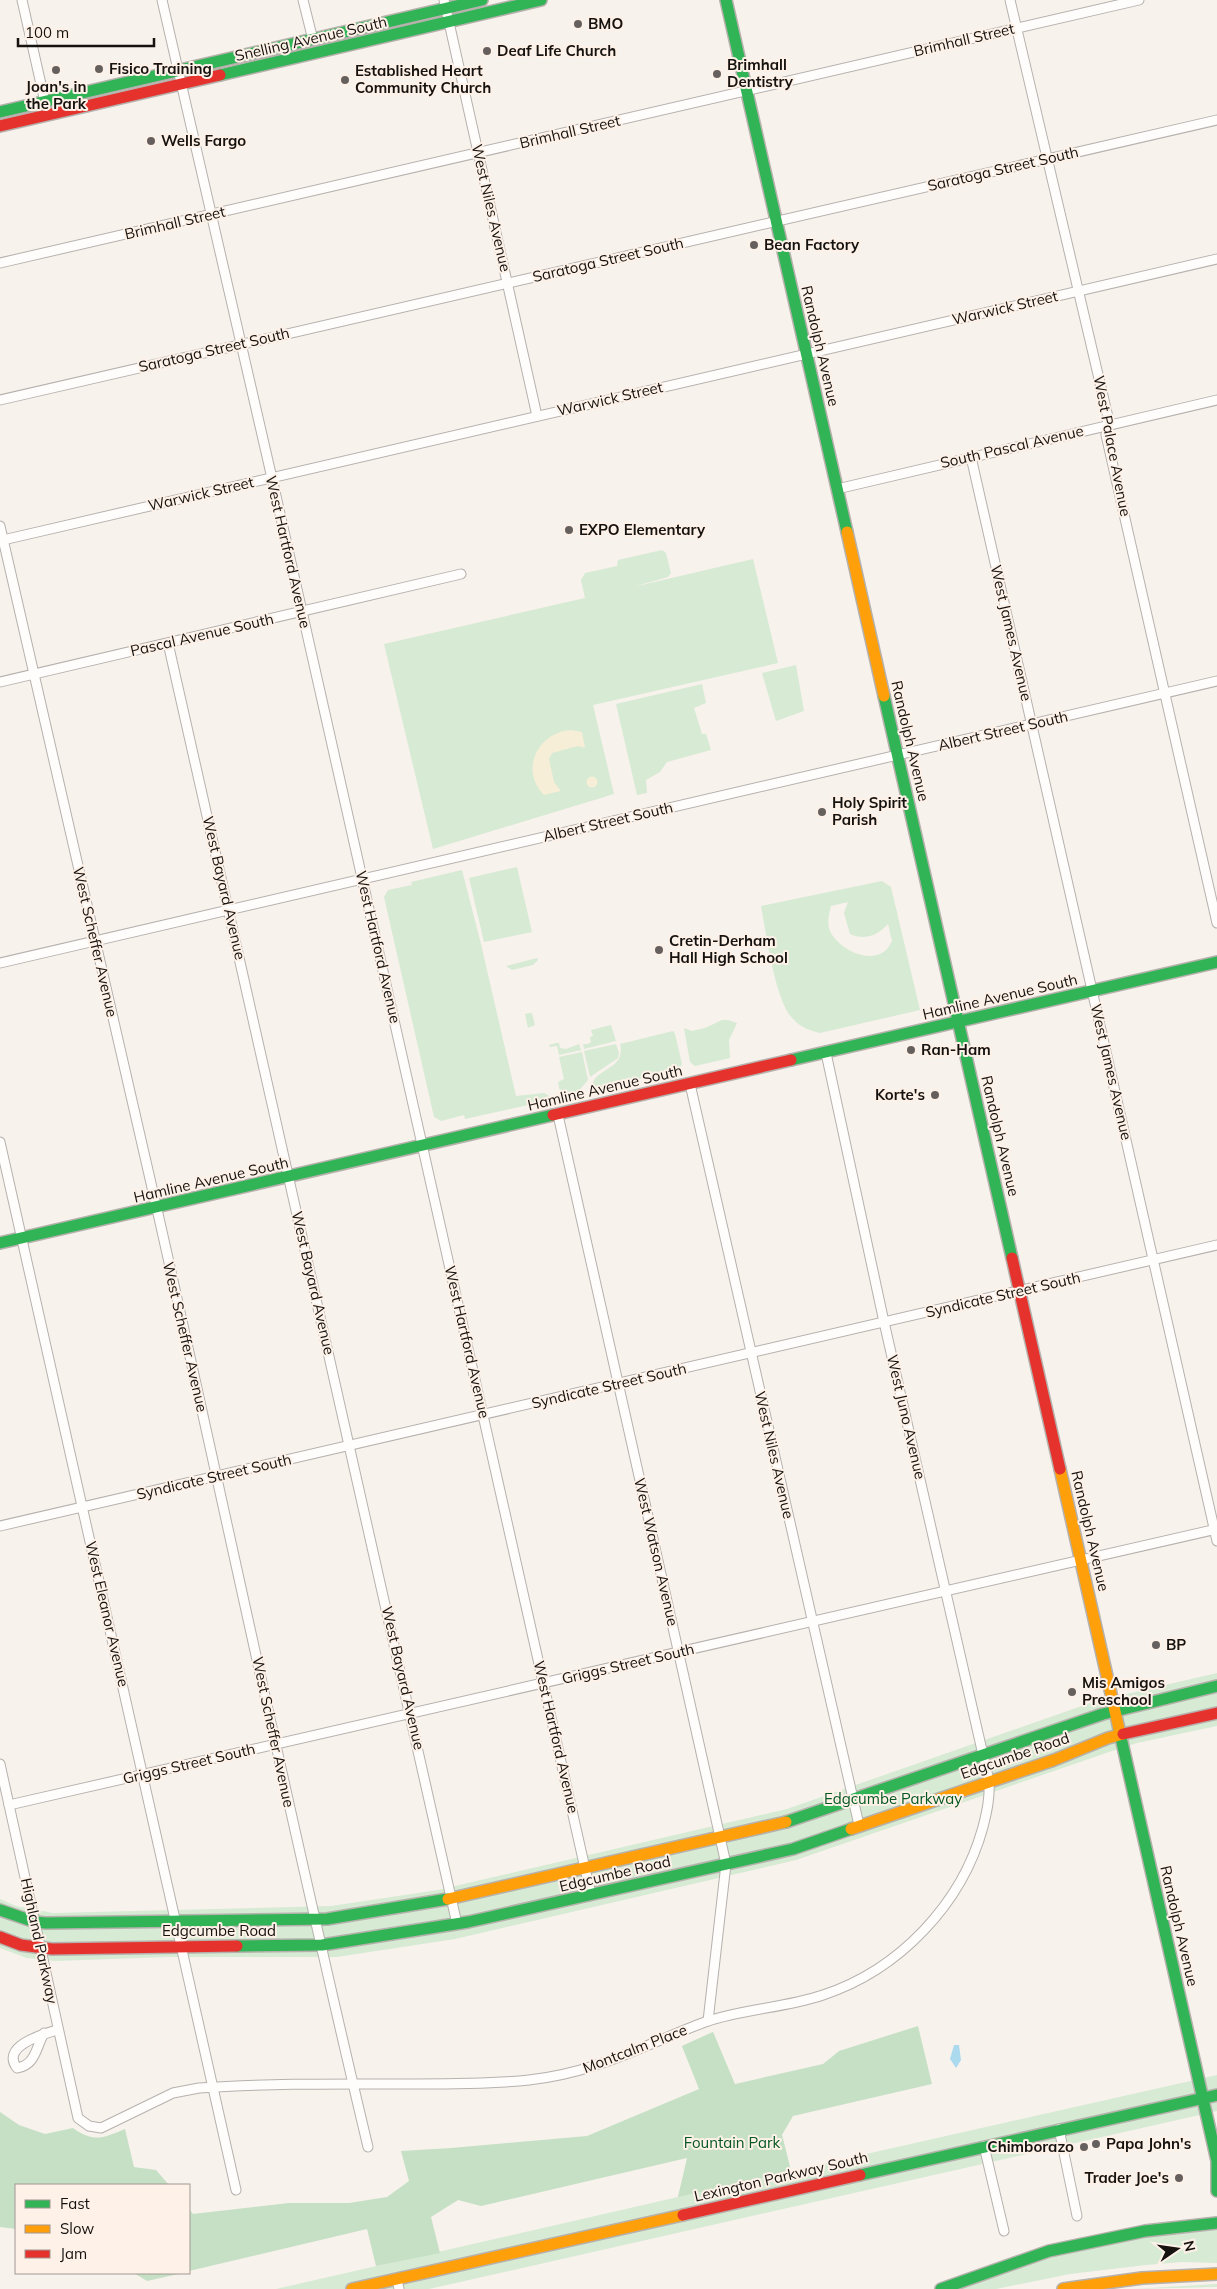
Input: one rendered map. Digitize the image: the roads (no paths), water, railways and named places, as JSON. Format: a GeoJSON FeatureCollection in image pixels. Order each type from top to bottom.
{"type":"FeatureCollection","features":[{"type":"Feature","properties":{"kind":"main road","name":"Snelling Avenue South"},"geometry":{"type":"LineString","coordinates":[[0,112],[313,40],[445,4],[482,0]]}},
{"type":"Feature","properties":{"kind":"main road","name":"Snelling Avenue South"},"geometry":{"type":"LineString","coordinates":[[0,126],[541,0]]}},
{"type":"Feature","properties":{"kind":"main road","name":"Randolph Avenue"},"geometry":{"type":"LineString","coordinates":[[726,0],[1203,2098],[1217,2162],[1217,2191]]}},
{"type":"Feature","properties":{"kind":"main road","name":"Hamline Avenue South"},"geometry":{"type":"LineString","coordinates":[[0,1243],[1217,962]]}},
{"type":"Feature","properties":{"kind":"main road","name":"Edgcumbe Road"},"geometry":{"type":"LineString","coordinates":[[0,1910],[35,1922],[316,1919],[453,1898],[786,1822],[1115,1711],[1217,1686]]}},
{"type":"Feature","properties":{"kind":"main road","name":"Edgcumbe Road"},"geometry":{"type":"LineString","coordinates":[[0,1937],[16,1943],[52,1949],[322,1945],[457,1924],[793,1849],[1120,1735],[1217,1713]]}},
{"type":"Feature","properties":{"kind":"main road","name":"Lexington Parkway South"},"geometry":{"type":"LineString","coordinates":[[352,2289],[398,2284],[984,2146],[1217,2095]]}},
{"type":"Feature","properties":{"kind":"main road"},"geometry":{"type":"LineString","coordinates":[[941,2289],[1049,2251],[1145,2231],[1217,2223]]}},
{"type":"Feature","properties":{"kind":"main road"},"geometry":{"type":"LineString","coordinates":[[1063,2289],[1198,2268],[1217,2268]]}},
{"type":"Feature","properties":{"kind":"main road"},"geometry":{"type":"LineString","coordinates":[[1142,2278],[1217,2274]]}},
{"type":"Feature","properties":{"kind":"street"},"geometry":{"type":"LineString","coordinates":[[22,0],[45,102]]}},
{"type":"Feature","properties":{"kind":"street","name":"West Hartford Avenue"},"geometry":{"type":"LineString","coordinates":[[162,0],[272,477],[591,1894]]}},
{"type":"Feature","properties":{"kind":"street"},"geometry":{"type":"LineString","coordinates":[[303,0],[313,40]]}},
{"type":"Feature","properties":{"kind":"street","name":"West Palace Avenue"},"geometry":{"type":"LineString","coordinates":[[1010,0],[1108,417],[1106,435],[1217,923]]}},
{"type":"Feature","properties":{"kind":"street","name":"Brimhall Street"},"geometry":{"type":"LineString","coordinates":[[0,263],[1139,0]]}},
{"type":"Feature","properties":{"kind":"street","name":"West Niles Avenue"},"geometry":{"type":"LineString","coordinates":[[445,4],[537,416]]}},
{"type":"Feature","properties":{"kind":"street","name":"Saratoga Street South"},"geometry":{"type":"LineString","coordinates":[[0,400],[1217,120]]}},
{"type":"Feature","properties":{"kind":"street","name":"Warwick Street"},"geometry":{"type":"LineString","coordinates":[[3,540],[1217,259]]}},
{"type":"Feature","properties":{"kind":"street","name":"South Pascal Avenue"},"geometry":{"type":"LineString","coordinates":[[837,488],[1217,400]]}},
{"type":"Feature","properties":{"kind":"street","name":"West James Avenue"},"geometry":{"type":"LineString","coordinates":[[971,457],[1216,1529],[1217,1541]]}},
{"type":"Feature","properties":{"kind":"street","name":"West Scheffer Avenue"},"geometry":{"type":"LineString","coordinates":[[0,526],[277,1744],[300,1855],[368,2147]]}},
{"type":"Feature","properties":{"kind":"street","name":"Pascal Avenue South"},"geometry":{"type":"LineString","coordinates":[[0,682],[461,574]]}},
{"type":"Feature","properties":{"kind":"street","name":"West Bayard Avenue"},"geometry":{"type":"LineString","coordinates":[[168,643],[453,1898],[457,1924]]}},
{"type":"Feature","properties":{"kind":"street","name":"Albert Street South"},"geometry":{"type":"LineString","coordinates":[[0,964],[1217,681]]}},
{"type":"Feature","properties":{"kind":"street","name":"West Juno Avenue"},"geometry":{"type":"LineString","coordinates":[[826,1053],[884,1322],[989,1781]]}},
{"type":"Feature","properties":{"kind":"street","name":"West Niles Avenue"},"geometry":{"type":"LineString","coordinates":[[690,1084],[859,1825]]}},
{"type":"Feature","properties":{"kind":"street","name":"West Watson Avenue"},"geometry":{"type":"LineString","coordinates":[[558,1115],[726,1864],[708,2021]]}},
{"type":"Feature","properties":{"kind":"street","name":"West Eleanor Avenue"},"geometry":{"type":"LineString","coordinates":[[0,1142],[236,2190]]}},
{"type":"Feature","properties":{"kind":"street","name":"Syndicate Street South"},"geometry":{"type":"LineString","coordinates":[[0,1526],[1217,1246]]}},
{"type":"Feature","properties":{"kind":"street","name":"Griggs Street South"},"geometry":{"type":"LineString","coordinates":[[9,1805],[1216,1529]]}},
{"type":"Feature","properties":{"kind":"street","name":"Highland Parkway"},"geometry":{"type":"LineString","coordinates":[[0,1764],[41,1948],[57,2030],[78,2118]]}},
{"type":"Feature","properties":{"kind":"street","name":"Montcalm Place"},"geometry":{"type":"LineString","coordinates":[[78,2118],[89,2126],[101,2128],[173,2093],[213,2087],[492,2083],[560,2075],[624,2057],[708,2021],[824,1994],[870,1974],[912,1942],[943,1907],[969,1864],[979,1840],[990,1800],[989,1781]]}},
{"type":"Feature","properties":{"kind":"street"},"geometry":{"type":"LineString","coordinates":[[44,2033],[57,2030]]}},
{"type":"Feature","properties":{"kind":"street"},"geometry":{"type":"LineString","coordinates":[[1059,2129],[1077,2216]]}},
{"type":"Feature","properties":{"kind":"street"},"geometry":{"type":"LineString","coordinates":[[984,2146],[1004,2231]]}},
{"type":"Feature","properties":{"kind":"water"},"geometry":{"type":"Polygon","coordinates":[[[954,2045],[959,2045],[961,2060],[956,2068],[950,2059],[954,2045]]]}},
{"type":"Feature","properties":{"kind":"place","name":"BMO"},"geometry":{"type":"Point","coordinates":[578,24]}},
{"type":"Feature","properties":{"kind":"place","name":"Deaf Life Church"},"geometry":{"type":"Point","coordinates":[487,51]}},
{"type":"Feature","properties":{"kind":"place","name":"Fisico Training"},"geometry":{"type":"Point","coordinates":[99,69]}},
{"type":"Feature","properties":{"kind":"place","name":"Joan's in the Park"},"geometry":{"type":"Point","coordinates":[56,70]}},
{"type":"Feature","properties":{"kind":"place","name":"Brimhall Dentistry"},"geometry":{"type":"Point","coordinates":[717,74]}},
{"type":"Feature","properties":{"kind":"place","name":"Established Heart Community Church"},"geometry":{"type":"Point","coordinates":[345,80]}},
{"type":"Feature","properties":{"kind":"place","name":"Wells Fargo"},"geometry":{"type":"Point","coordinates":[151,141]}},
{"type":"Feature","properties":{"kind":"place","name":"Bean Factory"},"geometry":{"type":"Point","coordinates":[754,245]}},
{"type":"Feature","properties":{"kind":"place","name":"EXPO Elementary"},"geometry":{"type":"Point","coordinates":[569,530]}},
{"type":"Feature","properties":{"kind":"place","name":"Holy Spirit Parish"},"geometry":{"type":"Point","coordinates":[822,812]}},
{"type":"Feature","properties":{"kind":"place","name":"Cretin-Derham Hall High School"},"geometry":{"type":"Point","coordinates":[659,950]}},
{"type":"Feature","properties":{"kind":"place","name":"Ran-Ham"},"geometry":{"type":"Point","coordinates":[911,1050]}},
{"type":"Feature","properties":{"kind":"place","name":"Korte's"},"geometry":{"type":"Point","coordinates":[935,1095]}},
{"type":"Feature","properties":{"kind":"place","name":"BP"},"geometry":{"type":"Point","coordinates":[1156,1645]}},
{"type":"Feature","properties":{"kind":"place","name":"Mis Amigos Preschool"},"geometry":{"type":"Point","coordinates":[1072,1692]}},
{"type":"Feature","properties":{"kind":"place","name":"Papa John's"},"geometry":{"type":"Point","coordinates":[1096,2144]}},
{"type":"Feature","properties":{"kind":"place","name":"Chimborazo"},"geometry":{"type":"Point","coordinates":[1084,2147]}},
{"type":"Feature","properties":{"kind":"place","name":"Trader Joe's"},"geometry":{"type":"Point","coordinates":[1179,2178]}},
{"type":"Feature","properties":{"kind":"park label","name":"Edgcumbe Parkway"},"geometry":{"type":"Point","coordinates":[893,1799]}},
{"type":"Feature","properties":{"kind":"park label","name":"Fountain Park"},"geometry":{"type":"Point","coordinates":[732,2143]}}]}
